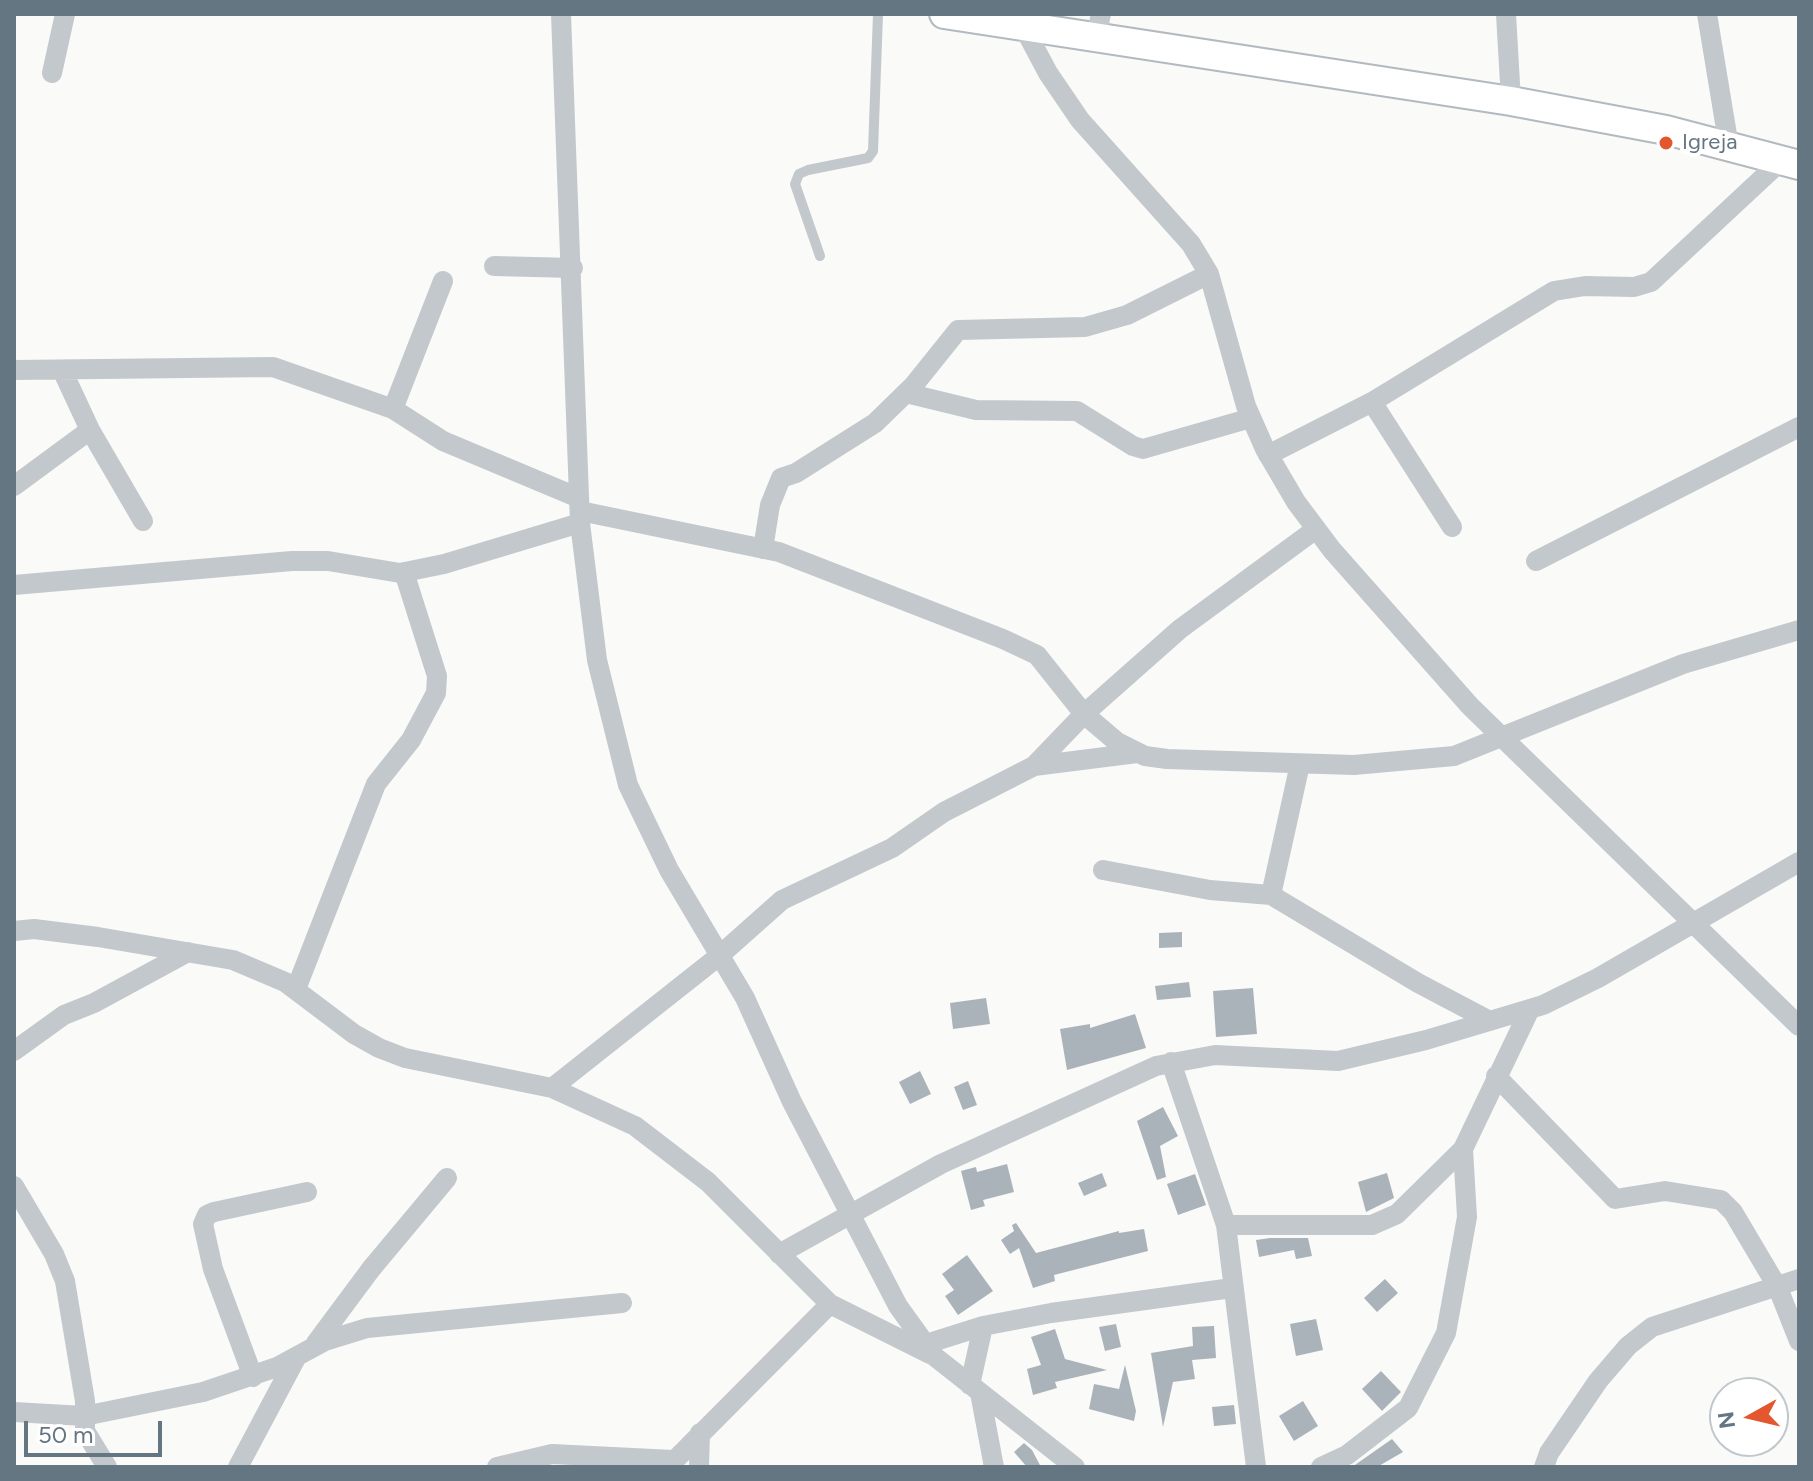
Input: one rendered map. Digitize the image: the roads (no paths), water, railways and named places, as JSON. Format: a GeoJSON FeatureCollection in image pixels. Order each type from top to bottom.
{"type":"FeatureCollection","features":[{"type":"Feature","properties":{"kind":"street"},"geometry":{"type":"LineString","coordinates":[[52,73],[65,14]]}},
{"type":"Feature","properties":{"kind":"street"},"geometry":{"type":"LineString","coordinates":[[561,14],[580,511],[597,660],[628,785],[669,870],[745,998],[850,1218],[898,1306],[930,1350],[1075,1467]]}},
{"type":"Feature","properties":{"kind":"street"},"geometry":{"type":"LineString","coordinates":[[944,14],[1098,25],[1666,130],[1791,162]]}},
{"type":"Feature","properties":{"kind":"street"},"geometry":{"type":"LineString","coordinates":[[1506,14],[1511,101]]}},
{"type":"Feature","properties":{"kind":"street"},"geometry":{"type":"LineString","coordinates":[[1707,14],[1729,147]]}},
{"type":"Feature","properties":{"kind":"street"},"geometry":{"type":"LineString","coordinates":[[1030,22],[1048,73],[1080,120],[1191,244],[1209,274],[1251,418],[1268,455],[1316,529],[1434,668],[1500,736],[1691,925],[1799,1026]]}},
{"type":"Feature","properties":{"kind":"street"},"geometry":{"type":"LineString","coordinates":[[1268,455],[1372,402],[1554,291],[1585,286],[1634,287],[1651,282],[1791,162]]}},
{"type":"Feature","properties":{"kind":"street"},"geometry":{"type":"LineString","coordinates":[[494,266],[573,268]]}},
{"type":"Feature","properties":{"kind":"street"},"geometry":{"type":"LineString","coordinates":[[763,549],[770,505],[781,478],[796,473],[875,423],[906,393],[958,330],[1085,327],[1127,315],[1209,274]]}},
{"type":"Feature","properties":{"kind":"street"},"geometry":{"type":"LineString","coordinates":[[393,409],[443,281]]}},
{"type":"Feature","properties":{"kind":"street"},"geometry":{"type":"LineString","coordinates":[[14,370],[63,372],[189,366],[273,367],[393,409],[443,441],[580,511],[763,549],[812,564],[1037,655],[1084,714],[1137,753]]}},
{"type":"Feature","properties":{"kind":"street"},"geometry":{"type":"LineString","coordinates":[[63,372],[90,430],[143,521]]}},
{"type":"Feature","properties":{"kind":"street"},"geometry":{"type":"LineString","coordinates":[[906,393],[976,410],[1077,411],[1143,449],[1251,418]]}},
{"type":"Feature","properties":{"kind":"street"},"geometry":{"type":"LineString","coordinates":[[1372,402],[1452,527]]}},
{"type":"Feature","properties":{"kind":"street"},"geometry":{"type":"LineString","coordinates":[[1536,561],[1799,427]]}},
{"type":"Feature","properties":{"kind":"street"},"geometry":{"type":"LineString","coordinates":[[14,486],[90,430]]}},
{"type":"Feature","properties":{"kind":"street"},"geometry":{"type":"LineString","coordinates":[[14,585],[292,561],[328,561],[380,572],[404,572],[444,564],[580,511]]}},
{"type":"Feature","properties":{"kind":"street"},"geometry":{"type":"LineString","coordinates":[[552,1088],[719,956],[782,900],[892,848],[944,812],[1034,766],[1084,714],[1180,629],[1316,529]]}},
{"type":"Feature","properties":{"kind":"street"},"geometry":{"type":"LineString","coordinates":[[296,989],[376,784],[411,740],[436,693],[437,676],[404,572]]}},
{"type":"Feature","properties":{"kind":"street"},"geometry":{"type":"LineString","coordinates":[[1034,766],[1137,753],[1167,759],[1354,765],[1454,756],[1683,664],[1799,630]]}},
{"type":"Feature","properties":{"kind":"street"},"geometry":{"type":"LineString","coordinates":[[1271,895],[1300,764]]}},
{"type":"Feature","properties":{"kind":"street"},"geometry":{"type":"LineString","coordinates":[[779,1254],[850,1218],[941,1164],[1059,1107],[1171,1062],[1215,1055],[1338,1061],[1530,1009],[1598,978],[1799,862]]}},
{"type":"Feature","properties":{"kind":"street"},"geometry":{"type":"LineString","coordinates":[[1103,870],[1210,890],[1271,895],[1418,983],[1490,1021]]}},
{"type":"Feature","properties":{"kind":"street"},"geometry":{"type":"LineString","coordinates":[[14,931],[34,929],[98,937],[233,960],[296,989],[342,1026],[379,1048],[405,1058],[552,1088],[635,1126],[668,1148],[708,1182],[830,1304],[930,1350],[983,1326],[1232,1288]]}},
{"type":"Feature","properties":{"kind":"street"},"geometry":{"type":"LineString","coordinates":[[14,1051],[64,1015],[94,1003],[188,952]]}},
{"type":"Feature","properties":{"kind":"street"},"geometry":{"type":"LineString","coordinates":[[1226,1225],[1372,1225],[1397,1214],[1463,1149],[1530,1009]]}},
{"type":"Feature","properties":{"kind":"street"},"geometry":{"type":"LineString","coordinates":[[1171,1062],[1226,1225],[1256,1467]]}},
{"type":"Feature","properties":{"kind":"street"},"geometry":{"type":"LineString","coordinates":[[1496,1076],[1615,1199],[1665,1191],[1721,1200],[1733,1212],[1778,1288],[1799,1341]]}},
{"type":"Feature","properties":{"kind":"street"},"geometry":{"type":"LineString","coordinates":[[1321,1467],[1347,1455],[1408,1408],[1446,1333],[1467,1217],[1463,1149]]}},
{"type":"Feature","properties":{"kind":"street"},"geometry":{"type":"LineString","coordinates":[[238,1467],[303,1354],[447,1178]]}},
{"type":"Feature","properties":{"kind":"street"},"geometry":{"type":"LineString","coordinates":[[14,1186],[54,1254],[65,1281],[89,1441],[107,1467]]}},
{"type":"Feature","properties":{"kind":"street"},"geometry":{"type":"LineString","coordinates":[[253,1377],[213,1269],[203,1224],[207,1215],[214,1212],[307,1192]]}},
{"type":"Feature","properties":{"kind":"street"},"geometry":{"type":"LineString","coordinates":[[1544,1467],[1549,1453],[1589,1393],[1628,1346],[1652,1327],[1799,1279]]}},
{"type":"Feature","properties":{"kind":"street"},"geometry":{"type":"LineString","coordinates":[[14,1412],[84,1416],[203,1392],[253,1377],[341,1334],[367,1328],[622,1303]]}},
{"type":"Feature","properties":{"kind":"street"},"geometry":{"type":"LineString","coordinates":[[497,1467],[552,1454],[671,1464],[830,1304]]}},
{"type":"Feature","properties":{"kind":"street"},"geometry":{"type":"LineString","coordinates":[[983,1326],[975,1389],[994,1467]]}},
{"type":"Feature","properties":{"kind":"street"},"geometry":{"type":"LineString","coordinates":[[699,1467],[700,1433]]}},
{"type":"Feature","properties":{"kind":"lane"},"geometry":{"type":"LineString","coordinates":[[820,256],[795,184],[799,174],[808,170],[868,158],[873,151],[878,14]]}},
{"type":"Feature","properties":{"kind":"place","name":"Igreja"},"geometry":{"type":"Point","coordinates":[1666,143]}}]}
